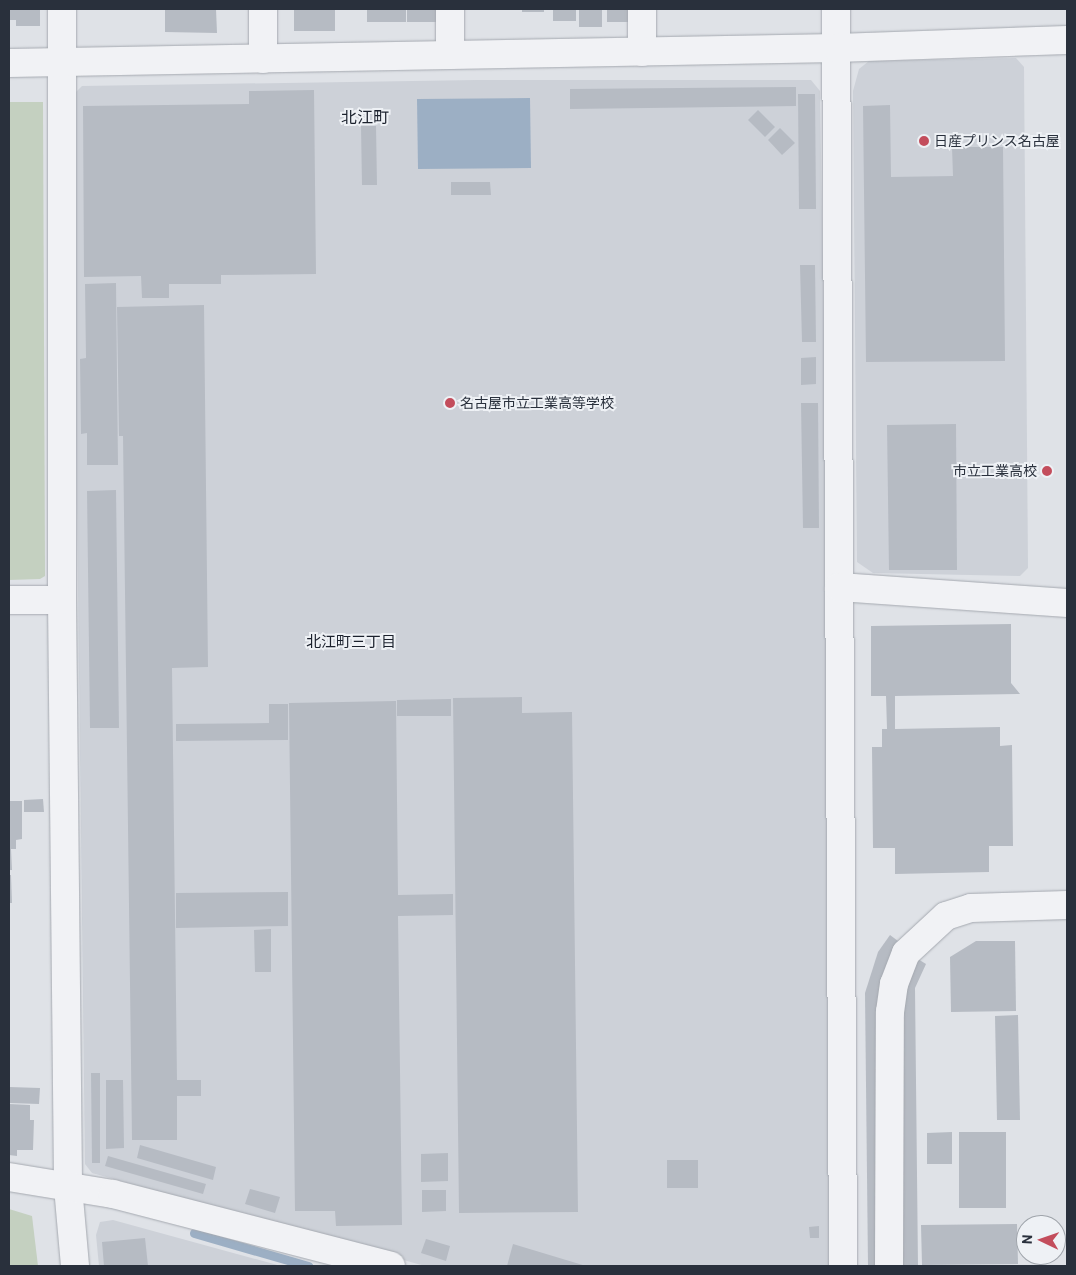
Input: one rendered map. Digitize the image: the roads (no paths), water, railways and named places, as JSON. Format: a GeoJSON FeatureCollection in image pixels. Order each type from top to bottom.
{"type":"FeatureCollection","features":[{"type":"Feature","properties":{"kind":"street"},"geometry":{"type":"LineString","coordinates":[[62,9],[62,600],[68,1187],[75,1266]]}},
{"type":"Feature","properties":{"kind":"street"},"geometry":{"type":"LineString","coordinates":[[263,9],[263,59]]}},
{"type":"Feature","properties":{"kind":"street"},"geometry":{"type":"LineString","coordinates":[[450,9],[450,55]]}},
{"type":"Feature","properties":{"kind":"street"},"geometry":{"type":"LineString","coordinates":[[642,9],[642,52]]}},
{"type":"Feature","properties":{"kind":"street"},"geometry":{"type":"LineString","coordinates":[[836,9],[843,1266]]}},
{"type":"Feature","properties":{"kind":"street"},"geometry":{"type":"LineString","coordinates":[[9,64],[837,48],[1067,40]]}},
{"type":"Feature","properties":{"kind":"street"},"geometry":{"type":"LineString","coordinates":[[839,587],[1067,603]]}},
{"type":"Feature","properties":{"kind":"street"},"geometry":{"type":"LineString","coordinates":[[9,600],[62,600]]}},
{"type":"Feature","properties":{"kind":"street"},"geometry":{"type":"LineString","coordinates":[[889,1266],[890,1012],[894,984],[906,953],[946,916],[971,908],[1067,905]]}},
{"type":"Feature","properties":{"kind":"street"},"geometry":{"type":"LineString","coordinates":[[9,1177],[112,1194],[392,1266]]}},
{"type":"Feature","properties":{"kind":"water"},"geometry":{"type":"Polygon","coordinates":[[[530,98],[531,168],[418,169],[417,99],[530,98]]]}},
{"type":"Feature","properties":{"kind":"waterway"},"geometry":{"type":"LineString","coordinates":[[194,1233],[308,1266]]}},
{"type":"Feature","properties":{"kind":"place","name":"日産プリンス名古屋"},"geometry":{"type":"Point","coordinates":[924,141]}},
{"type":"Feature","properties":{"kind":"place","name":"名古屋市立工業高等学校"},"geometry":{"type":"Point","coordinates":[450,403]}},
{"type":"Feature","properties":{"kind":"place","name":"市立工業高校"},"geometry":{"type":"Point","coordinates":[1047,471]}},
{"type":"Feature","properties":{"kind":"district","name":"北江町"},"geometry":{"type":"Point","coordinates":[365,117]}},
{"type":"Feature","properties":{"kind":"district","name":"北江町三丁目"},"geometry":{"type":"Point","coordinates":[351,642]}}]}
